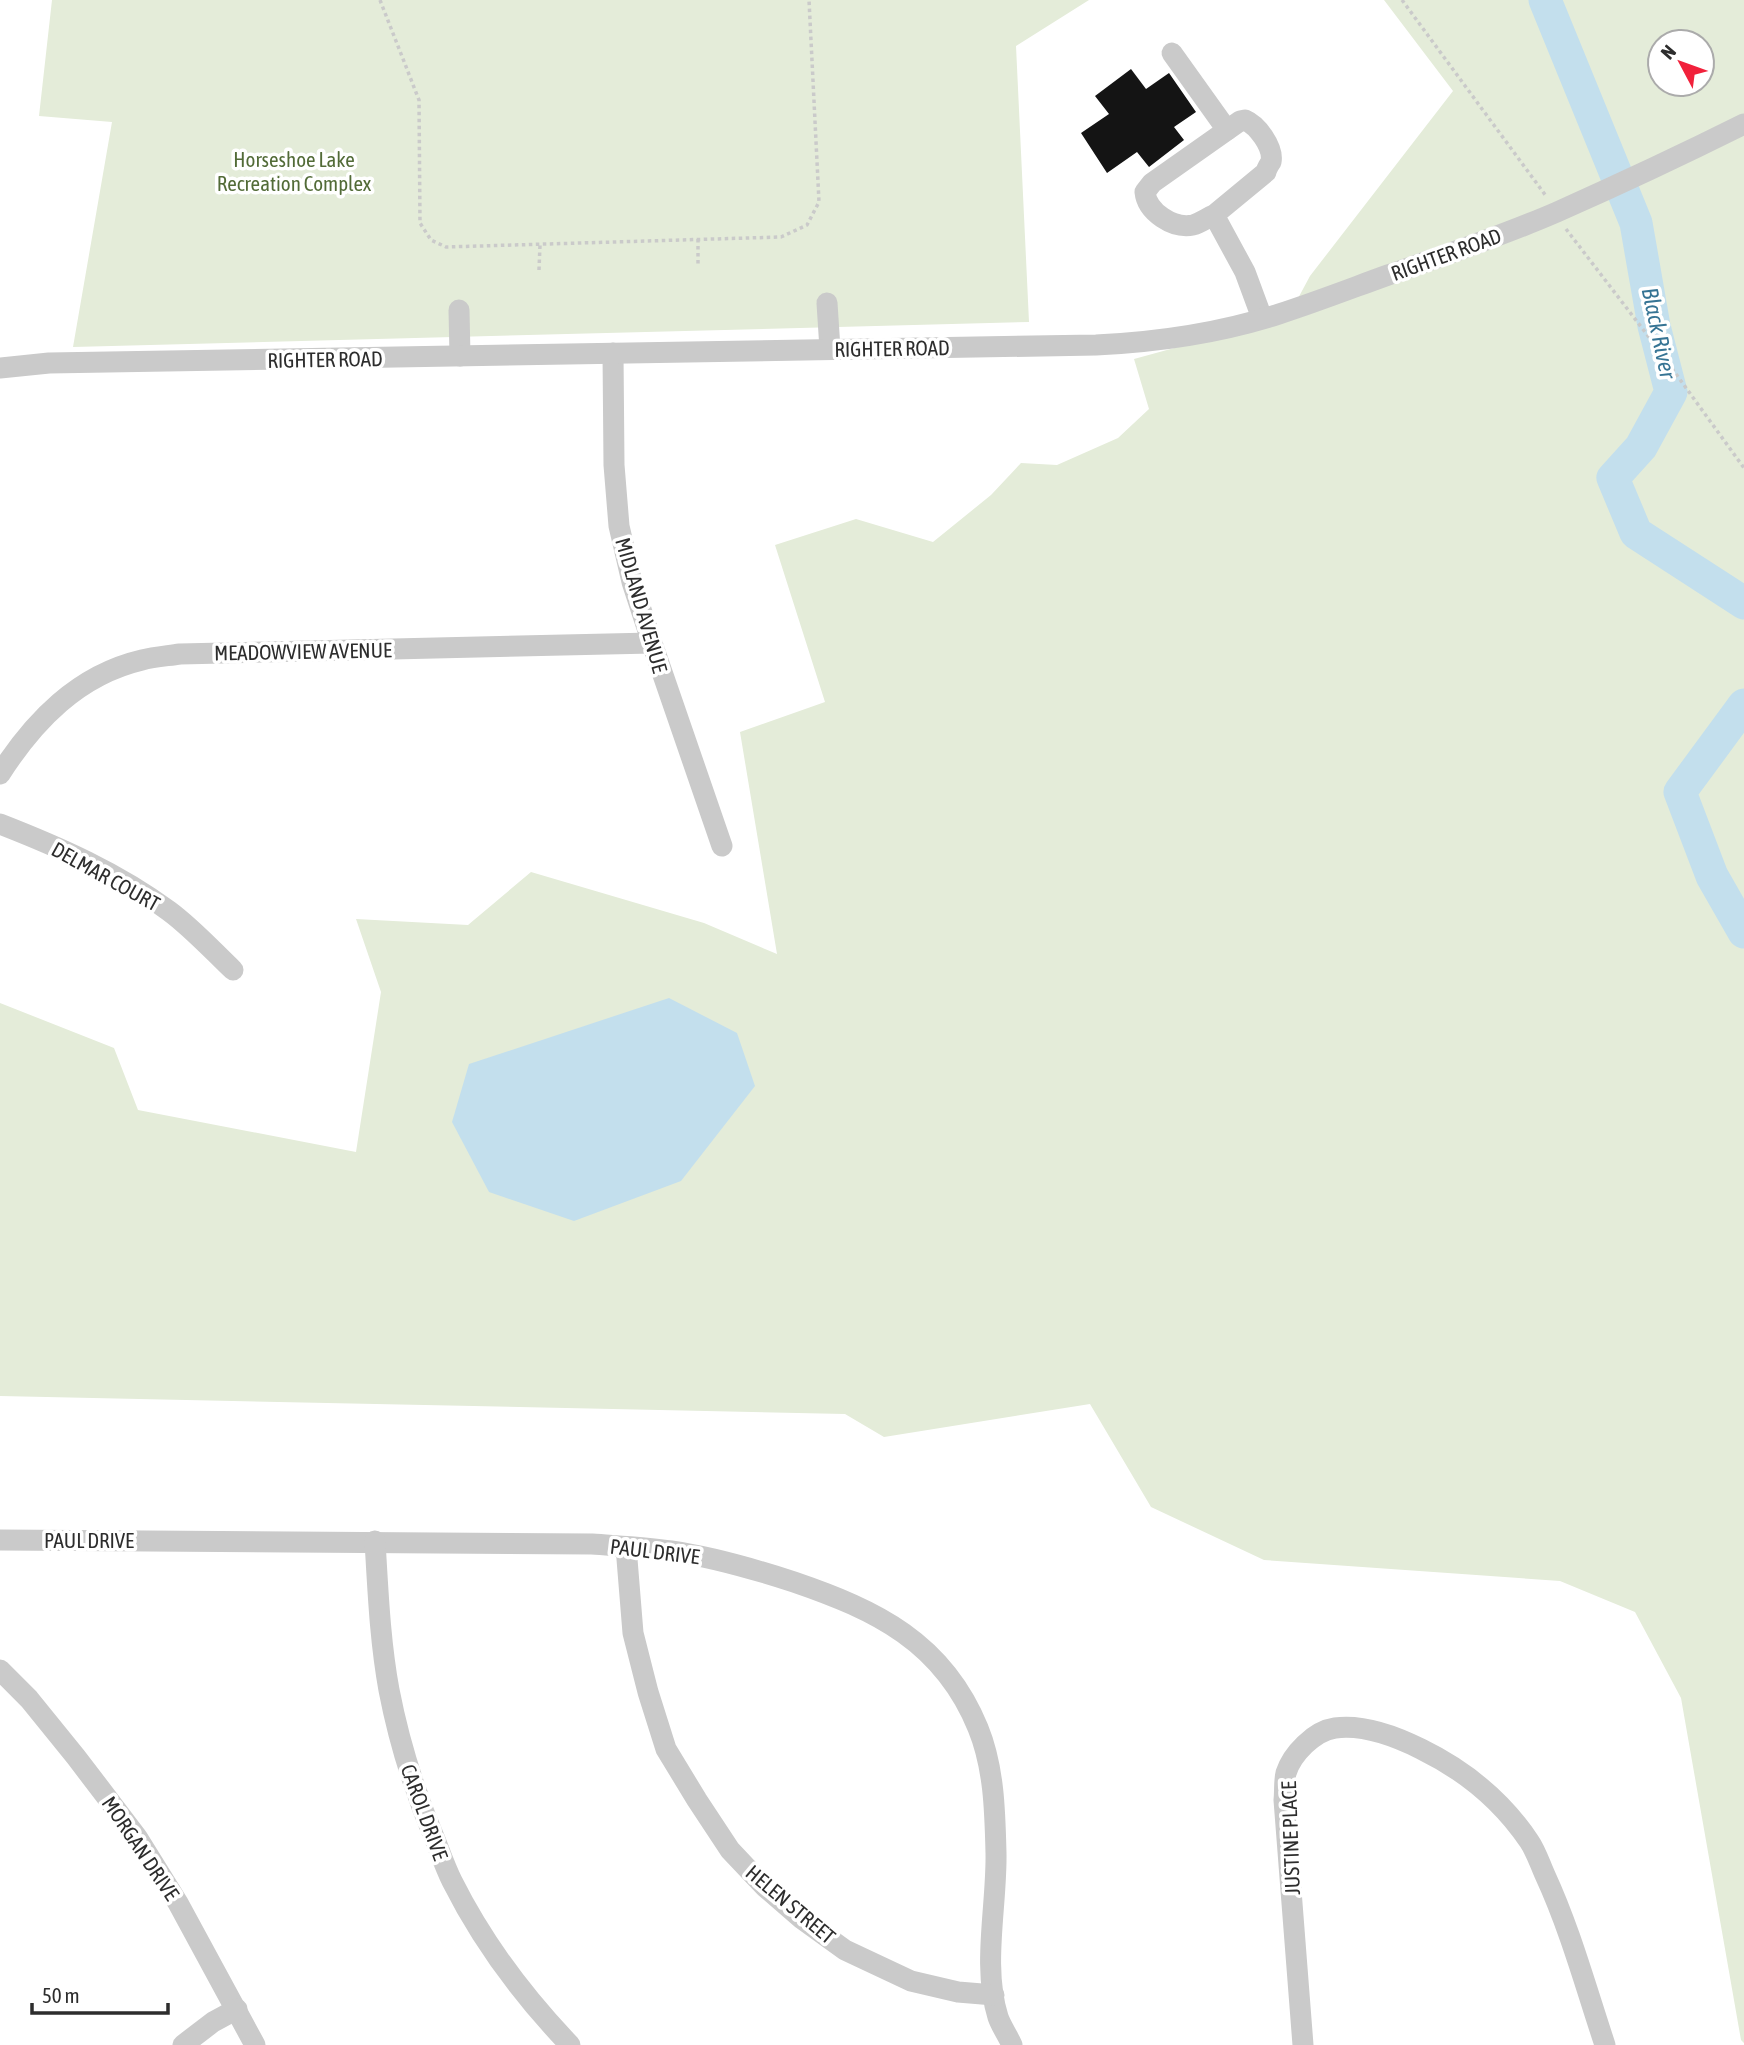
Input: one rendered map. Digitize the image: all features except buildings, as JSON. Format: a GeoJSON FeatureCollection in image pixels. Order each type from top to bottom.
{"type":"FeatureCollection","features":[{"type":"Feature","properties":{"kind":"street"},"geometry":{"type":"LineString","coordinates":[[1172,53],[1227,130]]}},
{"type":"Feature","properties":{"kind":"street"},"geometry":{"type":"LineString","coordinates":[[1240,121],[1250,122],[1268,145],[1271,162],[1266,172],[1214,215],[1194,224],[1176,224],[1156,213],[1149,205],[1144,192],[1152,183],[1240,121]]}},
{"type":"Feature","properties":{"kind":"street","name":"RIGHTER ROAD"},"geometry":{"type":"LineString","coordinates":[[0,368],[50,363],[1096,345],[1180,337],[1262,318],[1475,244],[1555,213],[1744,124]]}},
{"type":"Feature","properties":{"kind":"street"},"geometry":{"type":"LineString","coordinates":[[1214,215],[1245,272],[1262,318]]}},
{"type":"Feature","properties":{"kind":"street"},"geometry":{"type":"LineString","coordinates":[[827,303],[830,349]]}},
{"type":"Feature","properties":{"kind":"street"},"geometry":{"type":"LineString","coordinates":[[459,310],[460,356]]}},
{"type":"Feature","properties":{"kind":"street","name":"MIDLAND AVENUE"},"geometry":{"type":"LineString","coordinates":[[613,353],[614,465],[619,526],[632,582],[722,846]]}},
{"type":"Feature","properties":{"kind":"street","name":"MEADOWVIEW AVENUE"},"geometry":{"type":"LineString","coordinates":[[0,775],[36,724],[71,692],[92,680],[140,661],[180,654],[652,643]]}},
{"type":"Feature","properties":{"kind":"street","name":"DELMAR COURT"},"geometry":{"type":"LineString","coordinates":[[0,824],[37,838],[128,884],[170,912],[233,970]]}},
{"type":"Feature","properties":{"kind":"street","name":"PAUL DRIVE"},"geometry":{"type":"LineString","coordinates":[[0,1540],[592,1544],[670,1550],[769,1574],[840,1598],[873,1613],[913,1640],[940,1666],[962,1697],[978,1728],[988,1762],[995,1802],[996,1859],[992,1931],[994,1995]]}},
{"type":"Feature","properties":{"kind":"street","name":"CAROL DRIVE"},"geometry":{"type":"LineString","coordinates":[[375,1541],[380,1626],[389,1689],[402,1747],[422,1808],[451,1880],[485,1938],[519,1986],[570,2045]]}},
{"type":"Feature","properties":{"kind":"street","name":"HELEN STREET"},"geometry":{"type":"LineString","coordinates":[[626,1547],[633,1633],[666,1749],[730,1850],[774,1895],[845,1950],[911,1981],[958,1992],[994,1995]]}},
{"type":"Feature","properties":{"kind":"street","name":"MORGAN DRIVE"},"geometry":{"type":"LineString","coordinates":[[0,1670],[29,1699],[137,1837],[178,1903],[256,2045]]}},
{"type":"Feature","properties":{"kind":"street","name":"JUSTINE PLACE"},"geometry":{"type":"LineString","coordinates":[[1303,2045],[1284,1800],[1286,1774],[1293,1758],[1311,1740],[1327,1729],[1346,1727],[1403,1740],[1440,1758],[1469,1777],[1508,1815],[1530,1842],[1557,1901],[1605,2045]]}},
{"type":"Feature","properties":{"kind":"street"},"geometry":{"type":"LineString","coordinates":[[994,1995],[998,2018],[1012,2045]]}},
{"type":"Feature","properties":{"kind":"street"},"geometry":{"type":"LineString","coordinates":[[183,2045],[237,2009]]}},
{"type":"Feature","properties":{"kind":"path"},"geometry":{"type":"LineString","coordinates":[[380,0],[419,100],[420,223],[431,240],[446,247],[781,237],[807,225],[819,202],[809,0]]}},
{"type":"Feature","properties":{"kind":"path"},"geometry":{"type":"LineString","coordinates":[[1402,0],[1547,197]]}},
{"type":"Feature","properties":{"kind":"path"},"geometry":{"type":"LineString","coordinates":[[1559,220],[1655,345],[1744,468]]}},
{"type":"Feature","properties":{"kind":"path"},"geometry":{"type":"LineString","coordinates":[[698,239],[698,267]]}},
{"type":"Feature","properties":{"kind":"path"},"geometry":{"type":"LineString","coordinates":[[539,270],[540,244]]}},
{"type":"Feature","properties":{"kind":"green space","name":"Horseshoe Lake Recreation Complex"},"geometry":{"type":"Polygon","coordinates":[[[52,0],[1089,0],[1016,46],[1029,322],[73,347],[112,122],[39,116],[52,0]]]}},
{"type":"Feature","properties":{"kind":"green space"},"geometry":{"type":"Polygon","coordinates":[[[1384,0],[1744,0],[1744,2043],[1741,2040],[1681,1698],[1635,1612],[1560,1581],[1264,1560],[1151,1507],[1090,1404],[884,1437],[845,1414],[0,1396],[0,1003],[114,1048],[138,1110],[356,1152],[381,992],[356,919],[468,925],[531,872],[704,923],[777,954],[740,732],[825,702],[775,545],[856,519],[933,542],[991,495],[1021,463],[1057,465],[1118,438],[1149,409],[1134,359],[1288,317],[1310,276],[1453,91],[1384,0]]]}},
{"type":"Feature","properties":{"kind":"water"},"geometry":{"type":"Polygon","coordinates":[[[669,998],[737,1033],[755,1086],[681,1181],[574,1221],[489,1192],[452,1122],[469,1064],[669,998]]]}},
{"type":"Feature","properties":{"kind":"waterway","name":"Black River"},"geometry":{"type":"LineString","coordinates":[[1545,0],[1636,223],[1654,326],[1671,392],[1641,447],[1613,478],[1636,533],[1744,603]]}},
{"type":"Feature","properties":{"kind":"waterway","name":"Black River"},"geometry":{"type":"LineString","coordinates":[[1744,705],[1680,792],[1712,876],[1744,932]]}}]}
